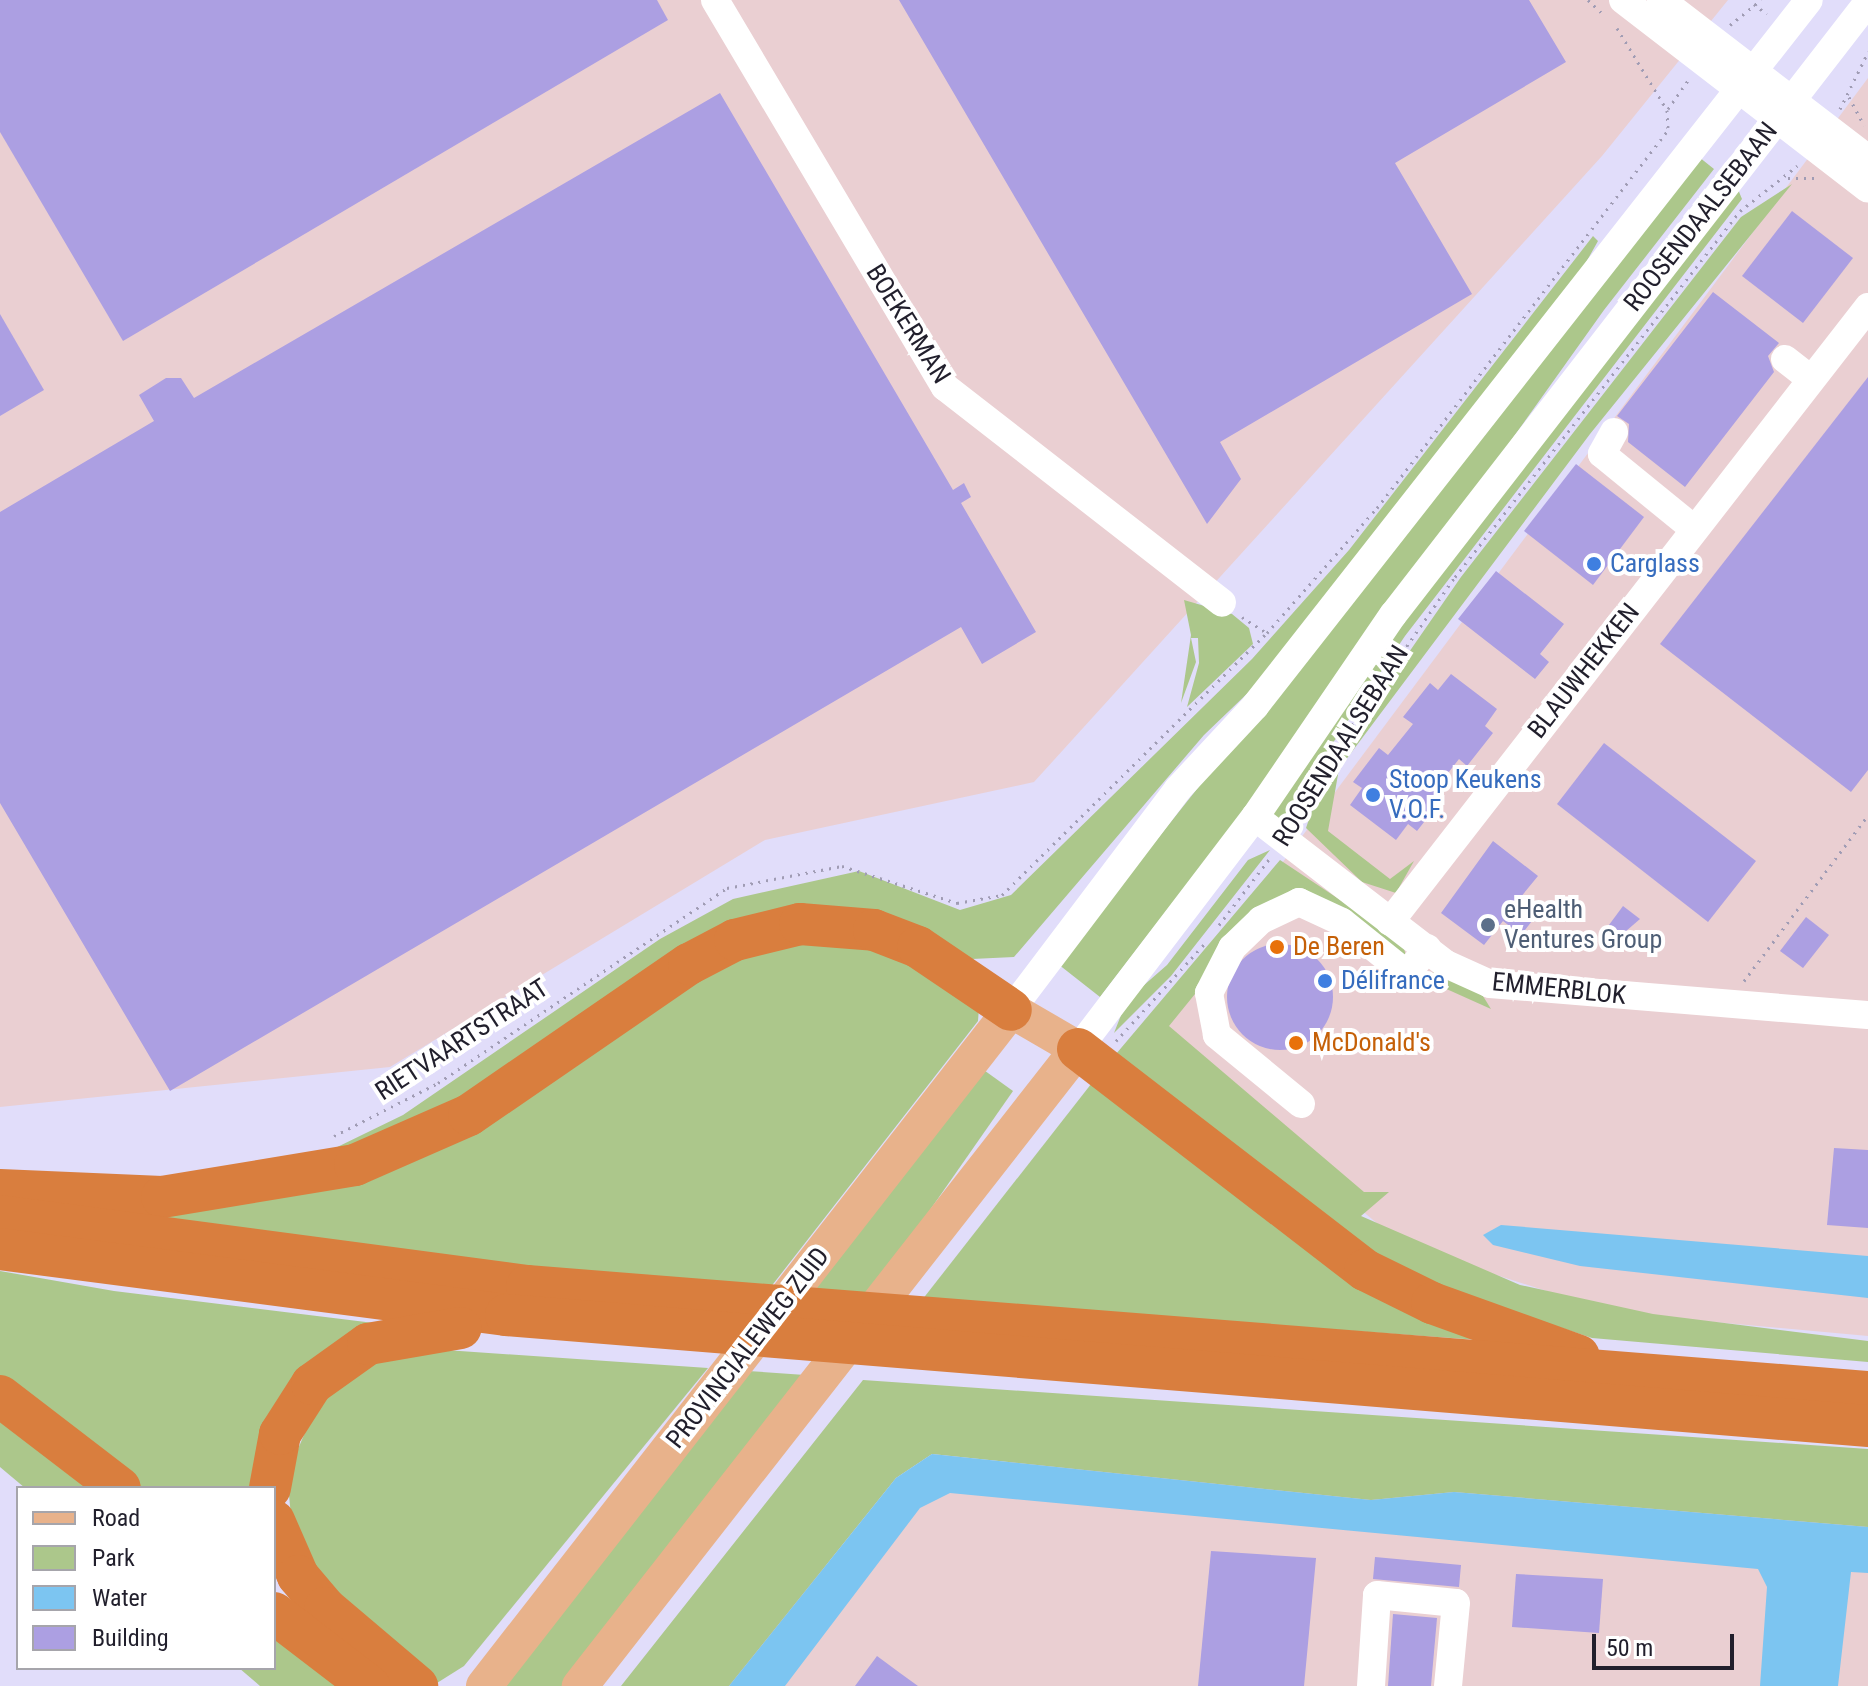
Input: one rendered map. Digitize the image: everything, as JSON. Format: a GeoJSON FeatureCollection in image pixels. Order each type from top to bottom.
{"type":"FeatureCollection","features":[{"type":"Feature","properties":{"kind":"highway"},"geometry":{"type":"LineString","coordinates":[[0,1190],[162,1197],[355,1165],[481,1108],[689,964],[735,940],[800,924],[874,930],[918,947],[1011,1010]]}},
{"type":"Feature","properties":{"kind":"highway"},"geometry":{"type":"LineString","coordinates":[[1088,1057],[1279,1210],[1365,1270],[1432,1303],[1621,1372]]}},
{"type":"Feature","properties":{"kind":"highway"},"geometry":{"type":"LineString","coordinates":[[0,1216],[527,1286],[1868,1392]]}},
{"type":"Feature","properties":{"kind":"highway"},"geometry":{"type":"LineString","coordinates":[[0,1249],[506,1315],[1868,1426]]}},
{"type":"Feature","properties":{"kind":"highway"},"geometry":{"type":"LineString","coordinates":[[271,1486],[294,1408],[336,1365],[406,1332],[476,1329],[506,1315]]}},
{"type":"Feature","properties":{"kind":"highway"},"geometry":{"type":"LineString","coordinates":[[0,1396],[117,1486]]}},
{"type":"Feature","properties":{"kind":"highway"},"geometry":{"type":"LineString","coordinates":[[276,1526],[298,1576],[325,1608],[417,1686]]}},
{"type":"Feature","properties":{"kind":"highway"},"geometry":{"type":"LineString","coordinates":[[276,1615],[369,1686]]}},
{"type":"Feature","properties":{"kind":"main road"},"geometry":{"type":"LineString","coordinates":[[580,1686],[926,1242],[1088,1057],[1011,1010]]}},
{"type":"Feature","properties":{"kind":"main road","name":"PROVINCIALEWEG ZUID"},"geometry":{"type":"LineString","coordinates":[[484,1686],[1011,1010]]}},
{"type":"Feature","properties":{"kind":"street","name":"BOEKERMAN"},"geometry":{"type":"LineString","coordinates":[[715,0],[945,387],[1222,603]]}},
{"type":"Feature","properties":{"kind":"street"},"geometry":{"type":"LineString","coordinates":[[1623,0],[1746,82],[1783,111],[1868,189]]}},
{"type":"Feature","properties":{"kind":"street"},"geometry":{"type":"LineString","coordinates":[[1661,0],[1746,82]]}},
{"type":"Feature","properties":{"kind":"street","name":"ROOSENDAALSEBAAN"},"geometry":{"type":"LineString","coordinates":[[1011,1010],[1809,0]]}},
{"type":"Feature","properties":{"kind":"street","name":"ROOSENDAALSEBAAN"},"geometry":{"type":"LineString","coordinates":[[1088,1057],[1109,1008],[1255,817],[1393,615],[1868,2]]}},
{"type":"Feature","properties":{"kind":"street"},"geometry":{"type":"LineString","coordinates":[[1783,111],[1868,159]]}},
{"type":"Feature","properties":{"kind":"street","name":"BLAUWHEKKEN"},"geometry":{"type":"LineString","coordinates":[[1390,922],[1868,307]]}},
{"type":"Feature","properties":{"kind":"street"},"geometry":{"type":"LineString","coordinates":[[1785,359],[1811,379]]}},
{"type":"Feature","properties":{"kind":"street"},"geometry":{"type":"LineString","coordinates":[[1614,432],[1602,454],[1694,529]]}},
{"type":"Feature","properties":{"kind":"street","name":"EMMERBLOK"},"geometry":{"type":"LineString","coordinates":[[1255,817],[1427,948],[1506,989],[1868,1015]]}},
{"type":"Feature","properties":{"kind":"street"},"geometry":{"type":"LineString","coordinates":[[1301,1104],[1217,1035],[1209,993],[1232,948],[1261,920],[1299,902],[1342,922],[1407,974],[1427,948]]}},
{"type":"Feature","properties":{"kind":"street"},"geometry":{"type":"LineString","coordinates":[[1371,1686],[1377,1595],[1456,1603],[1448,1686]]}},
{"type":"Feature","properties":{"kind":"path"},"geometry":{"type":"LineString","coordinates":[[1588,0],[1631,42],[1667,110],[1667,132],[1692,151]]}},
{"type":"Feature","properties":{"kind":"path"},"geometry":{"type":"LineString","coordinates":[[1868,52],[1849,97],[1868,130]]}},
{"type":"Feature","properties":{"kind":"path","name":"RIETVAARTSTRAAT"},"geometry":{"type":"LineString","coordinates":[[325,1139],[438,1083],[703,900],[805,869],[871,872],[957,903],[1002,895],[1267,633],[1377,508],[1667,132]]}},
{"type":"Feature","properties":{"kind":"path","name":"ROOSENDAALSEBAAN"},"geometry":{"type":"LineString","coordinates":[[1088,1057],[1182,973],[1284,842],[1328,759],[1455,577],[1740,211],[1788,178]]}},
{"type":"Feature","properties":{"kind":"path"},"geometry":{"type":"LineString","coordinates":[[1222,603],[1267,633]]}},
{"type":"Feature","properties":{"kind":"path"},"geometry":{"type":"LineString","coordinates":[[1740,1005],[1746,972],[1868,815]]}},
{"type":"Feature","properties":{"kind":"shaded area"},"geometry":{"type":"Polygon","coordinates":[[[0,0],[1728,0],[1602,156],[1034,782],[765,840],[390,1067],[0,1107],[0,0]]]}},
{"type":"Feature","properties":{"kind":"shaded area"},"geometry":{"type":"Polygon","coordinates":[[[1868,78],[1868,1336],[1615,1313],[1403,1245],[1153,1036],[1868,78]]]}},
{"type":"Feature","properties":{"kind":"shaded area"},"geometry":{"type":"Polygon","coordinates":[[[1111,1430],[1868,1495],[1868,1686],[690,1686],[907,1493],[1111,1430]]]}},
{"type":"Feature","properties":{"kind":"green space"},"geometry":{"type":"Polygon","coordinates":[[[1699,157],[1714,169],[1604,310],[1294,745],[1100,997],[1058,964],[1699,157]]]}},
{"type":"Feature","properties":{"kind":"green space"},"geometry":{"type":"Polygon","coordinates":[[[1792,184],[1590,434],[1339,769],[1328,831],[1390,879],[1414,861],[1396,893],[1362,882],[1306,828],[1324,775],[1461,577],[1741,217],[1792,184]]]}},
{"type":"Feature","properties":{"kind":"green space"},"geometry":{"type":"Polygon","coordinates":[[[1737,187],[1742,199],[1405,636],[1316,768],[1288,828],[1270,813],[1373,660],[1737,187]]]}},
{"type":"Feature","properties":{"kind":"green space"},"geometry":{"type":"Polygon","coordinates":[[[1593,236],[1598,241],[1570,291],[1275,667],[1204,735],[1014,957],[972,959],[875,913],[795,907],[492,1081],[382,1137],[327,1152],[403,1115],[660,939],[733,899],[859,871],[960,910],[1011,895],[1252,659],[1349,550],[1593,236]]]}},
{"type":"Feature","properties":{"kind":"green space"},"geometry":{"type":"Polygon","coordinates":[[[1184,600],[1232,614],[1249,628],[1253,644],[1187,707],[1199,663],[1198,638],[1191,638],[1196,662],[1181,703],[1191,635],[1184,600]]]}},
{"type":"Feature","properties":{"kind":"green space"},"geometry":{"type":"Polygon","coordinates":[[[1270,850],[1171,976],[1114,1033],[1127,1000],[1167,965],[1248,860],[1270,850]]]}},
{"type":"Feature","properties":{"kind":"green space"},"geometry":{"type":"Polygon","coordinates":[[[1280,860],[1402,941],[1406,956],[1310,897],[1221,962],[1169,1026],[1364,1192],[1389,1192],[1361,1216],[1520,1285],[1653,1314],[1868,1341],[1868,1362],[1592,1338],[1398,1274],[1116,1054],[1280,860]]]}},
{"type":"Feature","properties":{"kind":"green space"},"geometry":{"type":"Polygon","coordinates":[[[829,937],[904,957],[979,1008],[978,1021],[770,1288],[431,1258],[130,1219],[266,1200],[718,958],[829,937]]]}},
{"type":"Feature","properties":{"kind":"green space"},"geometry":{"type":"Polygon","coordinates":[[[1441,969],[1478,988],[1491,1009],[1422,978],[1441,969]]]}},
{"type":"Feature","properties":{"kind":"green space"},"geometry":{"type":"Polygon","coordinates":[[[981,1068],[1013,1091],[900,1253],[867,1296],[811,1291],[981,1068]]]}},
{"type":"Feature","properties":{"kind":"green space"},"geometry":{"type":"Polygon","coordinates":[[[1095,1079],[1507,1342],[922,1300],[1095,1079]]]}},
{"type":"Feature","properties":{"kind":"green space"},"geometry":{"type":"Polygon","coordinates":[[[0,1271],[114,1291],[382,1324],[350,1345],[259,1486],[132,1486],[0,1385],[0,1271]]]}},
{"type":"Feature","properties":{"kind":"green space"},"geometry":{"type":"Polygon","coordinates":[[[431,1349],[708,1368],[464,1666],[437,1683],[332,1598],[292,1526],[287,1475],[320,1397],[388,1356],[431,1349]]]}},
{"type":"Feature","properties":{"kind":"green space"},"geometry":{"type":"Polygon","coordinates":[[[748,1371],[805,1375],[564,1686],[504,1686],[748,1371]]]}},
{"type":"Feature","properties":{"kind":"green space"},"geometry":{"type":"Polygon","coordinates":[[[863,1380],[1868,1449],[1868,1527],[1454,1492],[1371,1500],[932,1454],[896,1478],[729,1686],[621,1686],[863,1380]]]}},
{"type":"Feature","properties":{"kind":"green space"},"geometry":{"type":"Polygon","coordinates":[[[0,1418],[88,1486],[23,1486],[0,1467],[0,1418]]]}},
{"type":"Feature","properties":{"kind":"green space"},"geometry":{"type":"Polygon","coordinates":[[[276,1633],[344,1686],[260,1686],[241,1670],[276,1670],[276,1633]]]}},
{"type":"Feature","properties":{"kind":"water"},"geometry":{"type":"Polygon","coordinates":[[[1501,1225],[1868,1256],[1868,1298],[1580,1266],[1493,1245],[1483,1235],[1501,1225]]]}},
{"type":"Feature","properties":{"kind":"water"},"geometry":{"type":"Polygon","coordinates":[[[932,1454],[1371,1500],[1454,1492],[1868,1527],[1868,1573],[1851,1572],[1838,1686],[1760,1686],[1767,1587],[1758,1569],[950,1493],[920,1508],[785,1686],[729,1686],[896,1478],[932,1454]]]}},
{"type":"Feature","properties":{"kind":"building"},"geometry":{"type":"Polygon","coordinates":[[[0,0],[657,0],[668,20],[123,341],[0,132],[0,0]]]}},
{"type":"Feature","properties":{"kind":"building"},"geometry":{"type":"Polygon","coordinates":[[[899,0],[1529,0],[1566,62],[1395,163],[1472,294],[1220,442],[1241,479],[1207,524],[899,0]]]}},
{"type":"Feature","properties":{"kind":"building"},"geometry":{"type":"Polygon","coordinates":[[[720,93],[953,490],[964,483],[971,497],[961,503],[1036,632],[982,664],[961,627],[170,1091],[0,803],[0,512],[154,421],[139,395],[166,378],[181,378],[194,398],[720,93]]]}},
{"type":"Feature","properties":{"kind":"building"},"geometry":{"type":"Polygon","coordinates":[[[1792,211],[1853,258],[1803,323],[1742,276],[1792,211]]]}},
{"type":"Feature","properties":{"kind":"building"},"geometry":{"type":"Polygon","coordinates":[[[1713,292],[1779,343],[1768,356],[1774,372],[1685,487],[1628,442],[1629,424],[1617,416],[1713,292]]]}},
{"type":"Feature","properties":{"kind":"building"},"geometry":{"type":"Polygon","coordinates":[[[0,314],[44,390],[0,416],[0,314]]]}},
{"type":"Feature","properties":{"kind":"building"},"geometry":{"type":"Polygon","coordinates":[[[1868,377],[1868,770],[1851,792],[1660,644],[1868,377]]]}},
{"type":"Feature","properties":{"kind":"building"},"geometry":{"type":"Polygon","coordinates":[[[1576,464],[1644,517],[1593,585],[1524,531],[1576,464]]]}},
{"type":"Feature","properties":{"kind":"building"},"geometry":{"type":"Polygon","coordinates":[[[1496,571],[1564,624],[1540,654],[1549,662],[1535,679],[1458,619],[1496,571]]]}},
{"type":"Feature","properties":{"kind":"building"},"geometry":{"type":"Polygon","coordinates":[[[1451,674],[1497,709],[1485,726],[1493,733],[1467,766],[1459,759],[1434,791],[1443,798],[1417,831],[1408,824],[1396,840],[1350,805],[1362,788],[1353,782],[1379,748],[1388,755],[1413,724],[1403,717],[1430,683],[1438,690],[1451,674]]]}},
{"type":"Feature","properties":{"kind":"building"},"geometry":{"type":"Polygon","coordinates":[[[1604,743],[1756,861],[1708,922],[1557,804],[1604,743]]]}},
{"type":"Feature","properties":{"kind":"building"},"geometry":{"type":"Polygon","coordinates":[[[1493,841],[1538,876],[1520,898],[1539,912],[1521,935],[1503,921],[1484,945],[1441,913],[1493,841]]]}},
{"type":"Feature","properties":{"kind":"building"},"geometry":{"type":"Polygon","coordinates":[[[1623,906],[1640,919],[1618,938],[1606,929],[1623,906]]]}},
{"type":"Feature","properties":{"kind":"building"},"geometry":{"type":"Polygon","coordinates":[[[1806,917],[1829,935],[1803,968],[1780,951],[1806,917]]]}},
{"type":"Feature","properties":{"kind":"building"},"geometry":{"type":"Polygon","coordinates":[[[1280,944],[1300,948],[1317,960],[1329,977],[1333,997],[1329,1017],[1317,1034],[1300,1046],[1280,1050],[1260,1046],[1243,1034],[1231,1017],[1227,997],[1231,977],[1243,960],[1260,948],[1280,944]]]}},
{"type":"Feature","properties":{"kind":"building"},"geometry":{"type":"Polygon","coordinates":[[[1834,1148],[1868,1150],[1868,1228],[1827,1225],[1834,1148]]]}},
{"type":"Feature","properties":{"kind":"building"},"geometry":{"type":"Polygon","coordinates":[[[1211,1551],[1316,1558],[1304,1686],[1198,1686],[1211,1551]]]}},
{"type":"Feature","properties":{"kind":"building"},"geometry":{"type":"Polygon","coordinates":[[[1375,1557],[1461,1565],[1459,1587],[1373,1579],[1375,1557]]]}},
{"type":"Feature","properties":{"kind":"building"},"geometry":{"type":"Polygon","coordinates":[[[1516,1574],[1603,1579],[1599,1633],[1512,1627],[1516,1574]]]}},
{"type":"Feature","properties":{"kind":"building"},"geometry":{"type":"Polygon","coordinates":[[[1393,1614],[1437,1618],[1431,1686],[1388,1686],[1393,1614]]]}},
{"type":"Feature","properties":{"kind":"building"},"geometry":{"type":"Polygon","coordinates":[[[877,1656],[900,1673],[918,1686],[855,1686],[877,1656]]]}},
{"type":"Feature","properties":{"kind":"place","name":"Carglass"},"geometry":{"type":"Point","coordinates":[1594,564]}},
{"type":"Feature","properties":{"kind":"place","name":"Stoop Keukens V.O.F."},"geometry":{"type":"Point","coordinates":[1373,795]}},
{"type":"Feature","properties":{"kind":"place","name":"eHealth Ventures Group"},"geometry":{"type":"Point","coordinates":[1488,925]}},
{"type":"Feature","properties":{"kind":"place","name":"De Beren"},"geometry":{"type":"Point","coordinates":[1277,947]}},
{"type":"Feature","properties":{"kind":"place","name":"Délifrance"},"geometry":{"type":"Point","coordinates":[1325,981]}},
{"type":"Feature","properties":{"kind":"place","name":"McDonald's"},"geometry":{"type":"Point","coordinates":[1296,1043]}}]}
